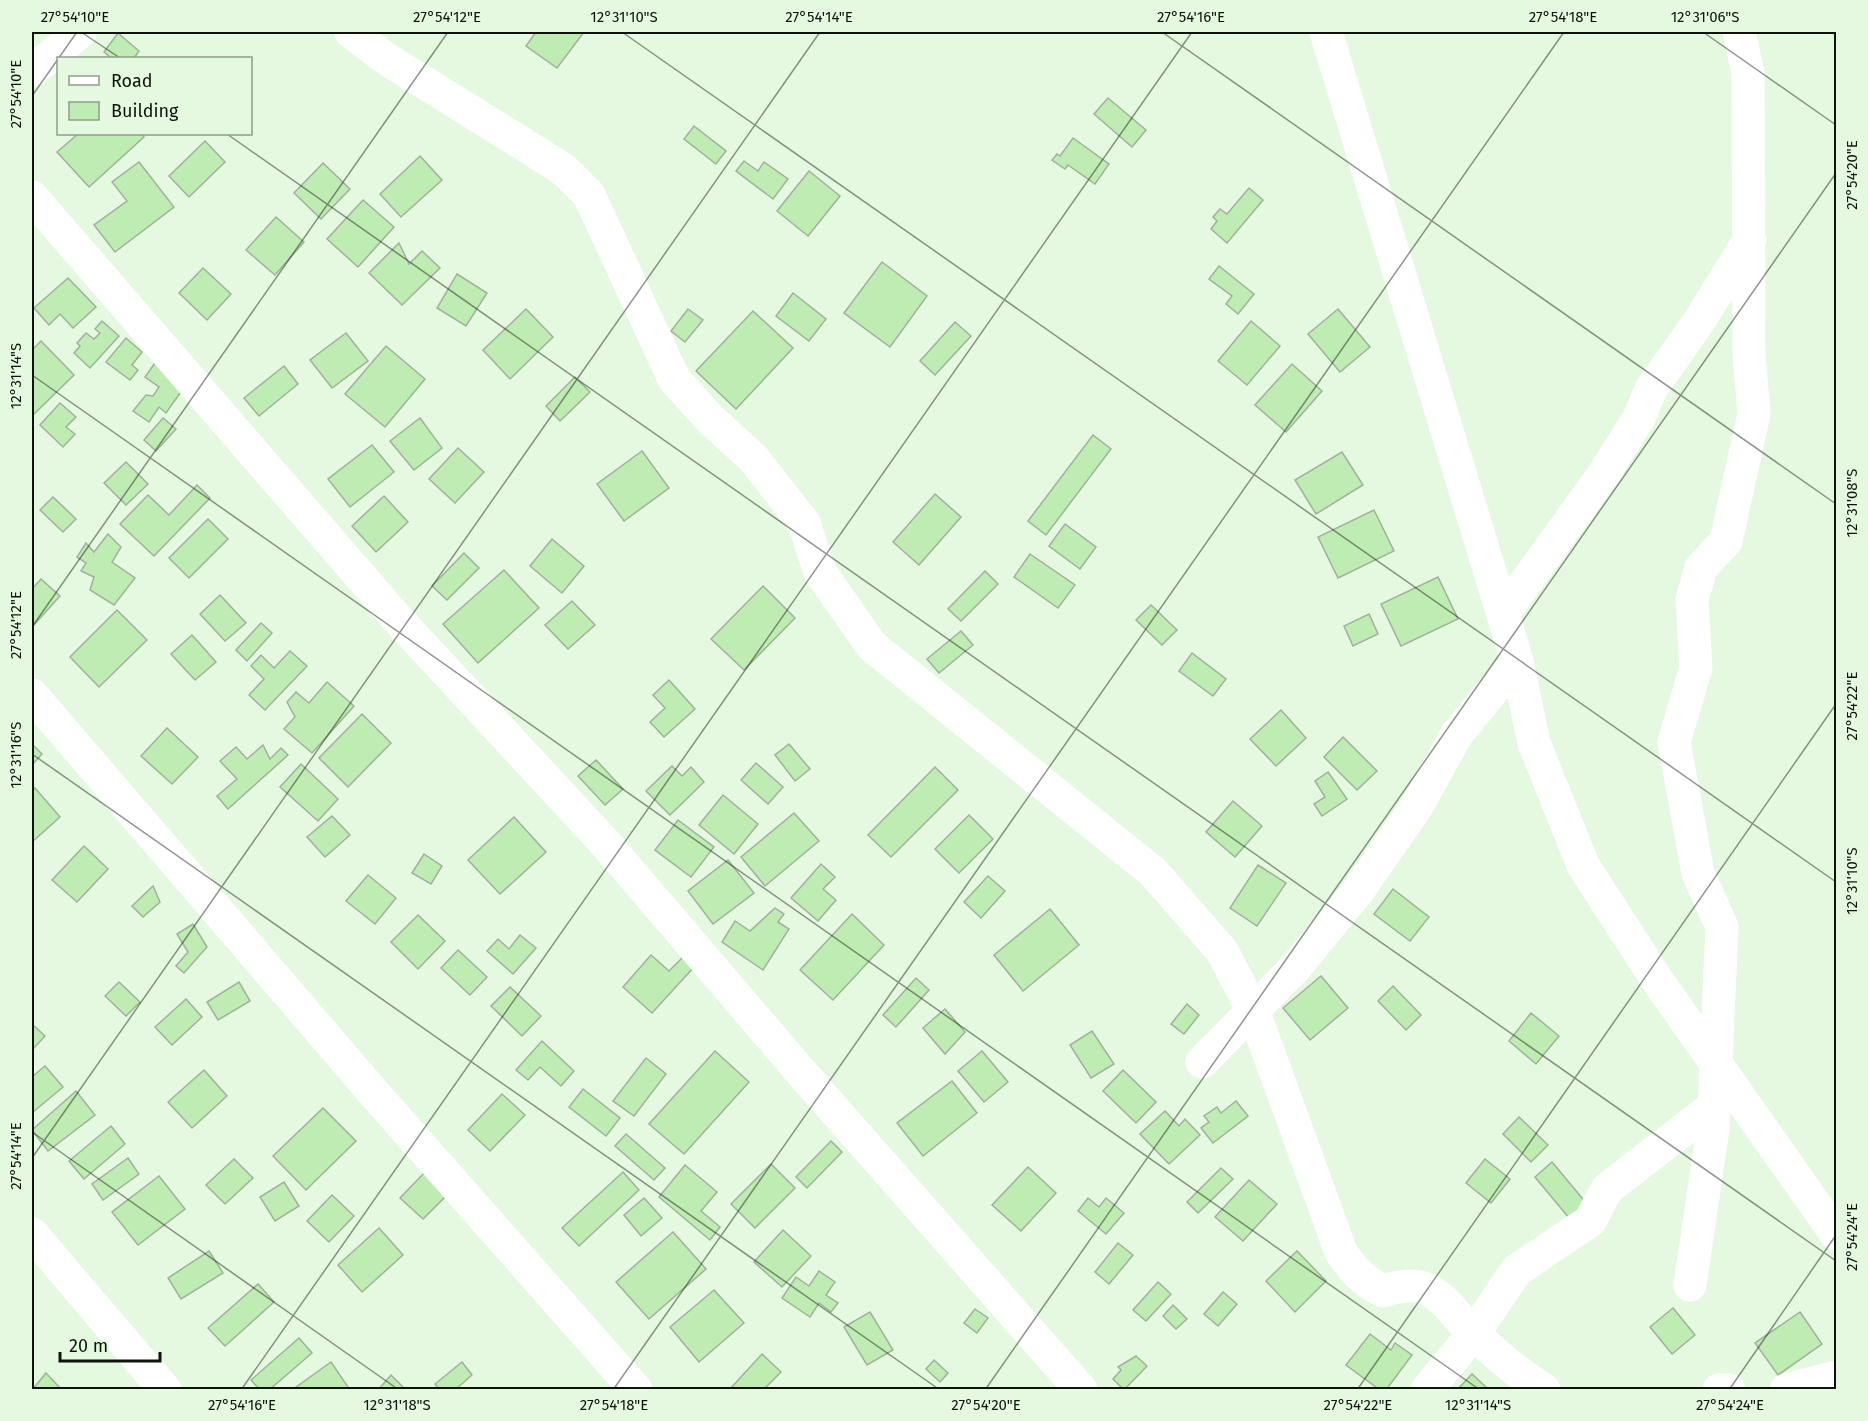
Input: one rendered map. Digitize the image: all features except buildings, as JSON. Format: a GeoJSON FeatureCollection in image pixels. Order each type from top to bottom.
{"type":"FeatureCollection","features":[{"type":"Feature","properties":{"kind":"street"},"geometry":{"type":"LineString","coordinates":[[32,71],[80,32]]}},
{"type":"Feature","properties":{"kind":"street"},"geometry":{"type":"LineString","coordinates":[[351,32],[386,58],[563,169],[589,195],[674,379],[710,419],[753,458],[804,523],[820,572],[872,646],[1153,872],[1222,951],[1253,1010],[1303,1155],[1346,1260],[1366,1283],[1383,1291],[1402,1286],[1423,1288],[1445,1301],[1474,1333],[1522,1376],[1544,1389]]}},
{"type":"Feature","properties":{"kind":"street"},"geometry":{"type":"LineString","coordinates":[[1326,32],[1517,661],[1534,743],[1583,865],[1655,977],[1832,1219]]}},
{"type":"Feature","properties":{"kind":"street"},"geometry":{"type":"LineString","coordinates":[[1690,1285],[1713,1129],[1714,1059],[1722,927],[1698,873],[1674,742],[1696,668],[1692,600],[1701,568],[1726,541],[1754,414],[1749,354],[1748,73],[1739,32]]}},
{"type":"Feature","properties":{"kind":"street"},"geometry":{"type":"LineString","coordinates":[[32,197],[393,614],[606,844],[808,1080],[1081,1389]]}},
{"type":"Feature","properties":{"kind":"street"},"geometry":{"type":"LineString","coordinates":[[1503,614],[1603,475],[1639,418],[1651,389],[1698,323],[1750,239]]}},
{"type":"Feature","properties":{"kind":"street"},"geometry":{"type":"LineString","coordinates":[[1202,1062],[1294,969],[1358,891],[1417,806],[1457,734],[1517,661]]}},
{"type":"Feature","properties":{"kind":"street"},"geometry":{"type":"LineString","coordinates":[[32,694],[381,1101],[636,1389]]}},
{"type":"Feature","properties":{"kind":"street"},"geometry":{"type":"LineString","coordinates":[[1428,1389],[1474,1333],[1517,1270],[1590,1221],[1607,1188],[1713,1107]]}},
{"type":"Feature","properties":{"kind":"street"},"geometry":{"type":"LineString","coordinates":[[32,1234],[165,1389]]}},
{"type":"Feature","properties":{"kind":"street"},"geometry":{"type":"LineString","coordinates":[[1786,1389],[1836,1377]]}},
{"type":"Feature","properties":{"kind":"street"},"geometry":{"type":"LineString","coordinates":[[1719,1389],[1729,1389]]}}]}
